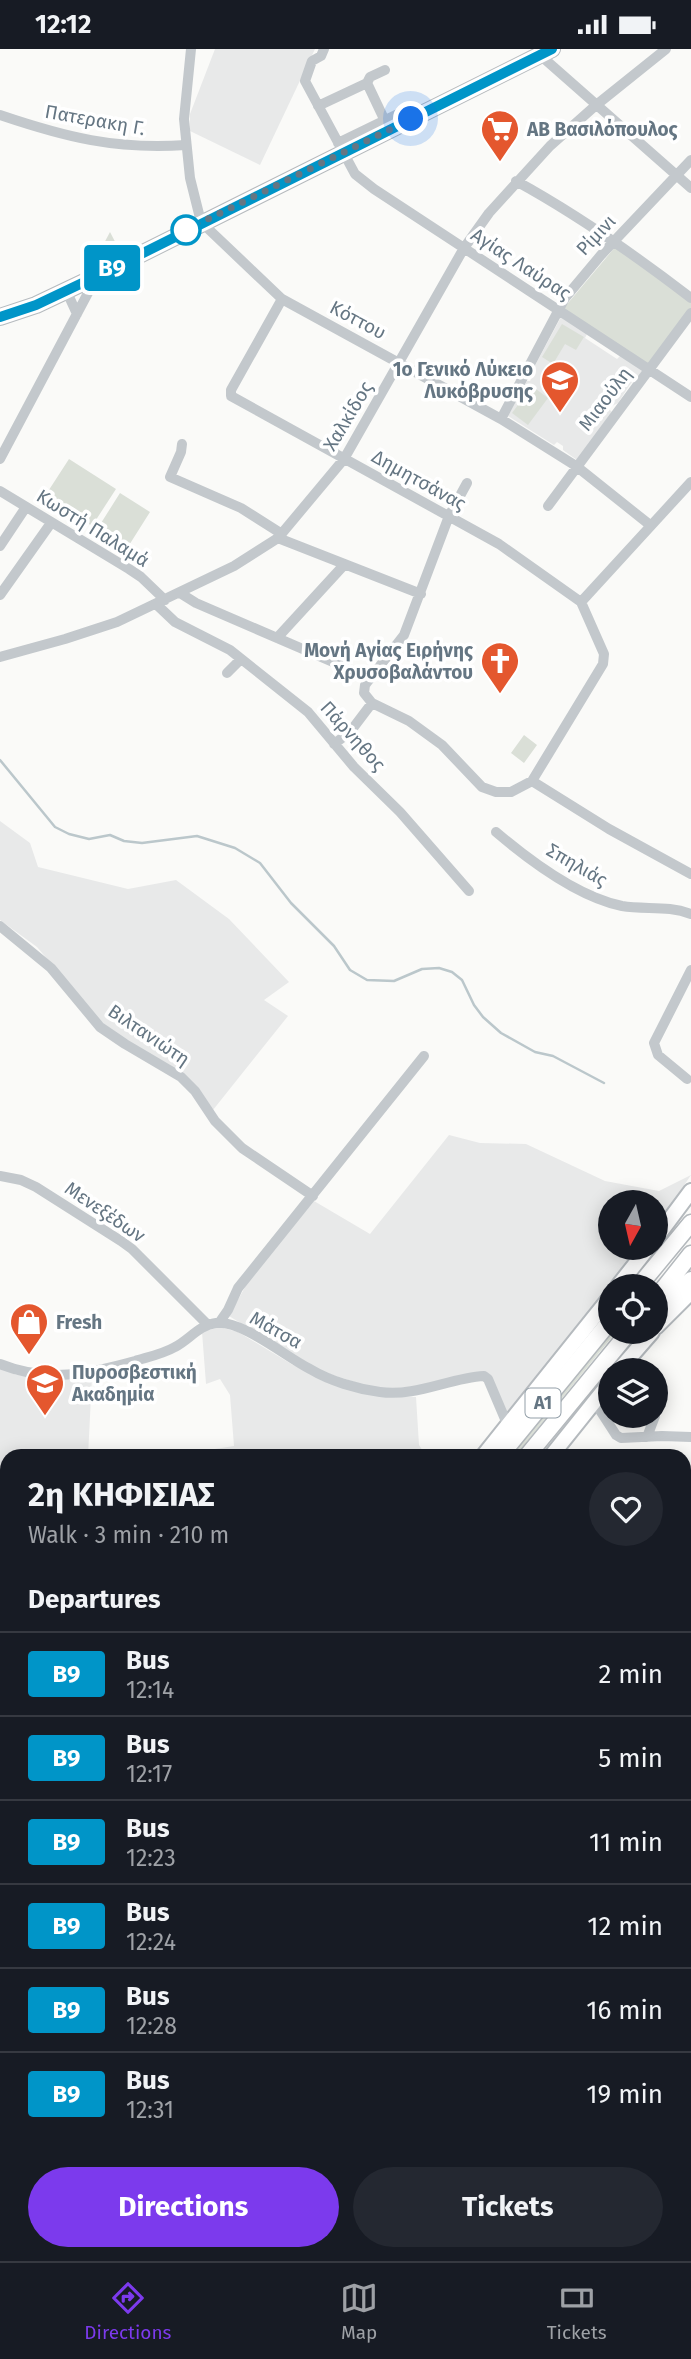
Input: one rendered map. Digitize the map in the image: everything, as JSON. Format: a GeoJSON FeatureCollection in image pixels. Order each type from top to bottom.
{"type":"FeatureCollection","features":[{"type":"Feature","properties":{"kind":"highway"},"geometry":{"type":"LineString","coordinates":[[649,1274],[691,1223]]}},
{"type":"Feature","properties":{"kind":"highway"},"geometry":{"type":"LineString","coordinates":[[668,1283],[691,1254]]}},
{"type":"Feature","properties":{"kind":"highway"},"geometry":{"type":"LineString","coordinates":[[668,1304],[691,1280]]}},
{"type":"Feature","properties":{"kind":"highway","name":"Α1"},"geometry":{"type":"LineString","coordinates":[[505,1449],[598,1336]]}},
{"type":"Feature","properties":{"kind":"highway","name":"Α1"},"geometry":{"type":"LineString","coordinates":[[533,1449],[620,1344]]}},
{"type":"Feature","properties":{"kind":"highway"},"geometry":{"type":"LineString","coordinates":[[594,1377],[628,1344]]}},
{"type":"Feature","properties":{"kind":"main road"},"geometry":{"type":"LineString","coordinates":[[0,317],[24,310],[97,276],[341,147],[546,52]]}},
{"type":"Feature","properties":{"kind":"main road"},"geometry":{"type":"LineString","coordinates":[[668,1222],[691,1191]]}},
{"type":"Feature","properties":{"kind":"main road"},"geometry":{"type":"LineString","coordinates":[[628,1274],[639,1260]]}},
{"type":"Feature","properties":{"kind":"main road"},"geometry":{"type":"LineString","coordinates":[[668,1315],[691,1292]]}},
{"type":"Feature","properties":{"kind":"main road"},"geometry":{"type":"LineString","coordinates":[[489,1449],[598,1312]]}},
{"type":"Feature","properties":{"kind":"main road"},"geometry":{"type":"LineString","coordinates":[[629,1358],[642,1344]]}},
{"type":"Feature","properties":{"kind":"main road"},"geometry":{"type":"LineString","coordinates":[[557,1449],[597,1405]]}},
{"type":"Feature","properties":{"kind":"street"},"geometry":{"type":"LineString","coordinates":[[191,49],[184,110],[186,145],[192,190],[201,222]]}},
{"type":"Feature","properties":{"kind":"street","name":"Αγίας Λαύρας"},"geometry":{"type":"LineString","coordinates":[[324,49],[321,56],[312,61],[305,82],[355,174],[691,397]]}},
{"type":"Feature","properties":{"kind":"street","name":"Χαλκίδος"},"geometry":{"type":"LineString","coordinates":[[0,657],[117,622],[234,566],[280,536],[344,459],[464,248],[489,213],[550,146],[666,49]]}},
{"type":"Feature","properties":{"kind":"street"},"geometry":{"type":"LineString","coordinates":[[546,52],[595,106],[691,188]]}},
{"type":"Feature","properties":{"kind":"street"},"geometry":{"type":"LineString","coordinates":[[318,106],[367,83],[370,76],[385,70]]}},
{"type":"Feature","properties":{"kind":"street"},"geometry":{"type":"LineString","coordinates":[[367,83],[384,121]]}},
{"type":"Feature","properties":{"kind":"street"},"geometry":{"type":"LineString","coordinates":[[341,147],[402,113]]}},
{"type":"Feature","properties":{"kind":"street","name":"Πατερακη Γ."},"geometry":{"type":"LineString","coordinates":[[0,115],[53,133],[97,142],[149,148],[186,145]]}},
{"type":"Feature","properties":{"kind":"street","name":"Ρίμινι"},"geometry":{"type":"LineString","coordinates":[[501,419],[558,309],[579,280],[691,160]]}},
{"type":"Feature","properties":{"kind":"street"},"geometry":{"type":"LineString","coordinates":[[516,181],[564,208],[691,298]]}},
{"type":"Feature","properties":{"kind":"street","name":"Κόττου"},"geometry":{"type":"LineString","coordinates":[[201,222],[282,299],[501,419],[576,466],[650,525]]}},
{"type":"Feature","properties":{"kind":"street"},"geometry":{"type":"LineString","coordinates":[[0,459],[97,276]]}},
{"type":"Feature","properties":{"kind":"street"},"geometry":{"type":"LineString","coordinates":[[66,291],[77,314]]}},
{"type":"Feature","properties":{"kind":"street","name":"Δημητσάνας"},"geometry":{"type":"LineString","coordinates":[[282,299],[231,390],[231,396],[499,544],[581,602]]}},
{"type":"Feature","properties":{"kind":"street","name":"Μιαούλη"},"geometry":{"type":"LineString","coordinates":[[548,506],[691,313]]}},
{"type":"Feature","properties":{"kind":"street"},"geometry":{"type":"LineString","coordinates":[[182,444],[170,477],[241,508],[280,536],[344,565],[421,594]]}},
{"type":"Feature","properties":{"kind":"street"},"geometry":{"type":"LineString","coordinates":[[467,483],[449,516],[404,635],[365,685],[364,693],[372,703],[409,721],[433,737],[475,781],[488,790],[510,792],[532,781],[604,661],[604,654],[581,602],[691,482]]}},
{"type":"Feature","properties":{"kind":"street","name":"Κωστή Παλαμά"},"geometry":{"type":"LineString","coordinates":[[0,491],[141,577],[160,602]]}},
{"type":"Feature","properties":{"kind":"street"},"geometry":{"type":"LineString","coordinates":[[0,546],[26,507]]}},
{"type":"Feature","properties":{"kind":"street"},"geometry":{"type":"LineString","coordinates":[[0,595],[51,523]]}},
{"type":"Feature","properties":{"kind":"street"},"geometry":{"type":"LineString","coordinates":[[277,638],[344,565]]}},
{"type":"Feature","properties":{"kind":"street"},"geometry":{"type":"LineString","coordinates":[[180,593],[196,603],[370,678]]}},
{"type":"Feature","properties":{"kind":"street","name":"Πάρνηθος"},"geometry":{"type":"LineString","coordinates":[[160,602],[175,622],[242,659],[308,712],[354,767],[415,828],[469,891]]}},
{"type":"Feature","properties":{"kind":"street"},"geometry":{"type":"LineString","coordinates":[[227,673],[242,659]]}},
{"type":"Feature","properties":{"kind":"street"},"geometry":{"type":"LineString","coordinates":[[334,744],[360,721],[372,703]]}},
{"type":"Feature","properties":{"kind":"street"},"geometry":{"type":"LineString","coordinates":[[532,781],[608,829],[691,874]]}},
{"type":"Feature","properties":{"kind":"street","name":"Σπηλιάς"},"geometry":{"type":"LineString","coordinates":[[496,832],[519,852],[595,898],[636,908],[666,908],[691,914]]}},
{"type":"Feature","properties":{"kind":"street","name":"Βιλτανιώτη"},"geometry":{"type":"LineString","coordinates":[[0,926],[51,968],[100,1027],[181,1077],[195,1091],[215,1121],[242,1148],[313,1196]]}},
{"type":"Feature","properties":{"kind":"street"},"geometry":{"type":"LineString","coordinates":[[687,1079],[658,1055],[654,1043],[691,970]]}},
{"type":"Feature","properties":{"kind":"street"},"geometry":{"type":"LineString","coordinates":[[0,1364],[34,1374],[63,1375],[100,1370],[168,1351],[213,1324],[228,1310],[238,1288],[424,1056]]}},
{"type":"Feature","properties":{"kind":"street","name":"Μενεξέδων"},"geometry":{"type":"LineString","coordinates":[[0,1176],[21,1180],[36,1187],[121,1241],[213,1324]]}},
{"type":"Feature","properties":{"kind":"street","name":"Μάτσα"},"geometry":{"type":"LineString","coordinates":[[213,1324],[243,1330],[323,1376],[380,1392],[410,1393],[484,1376],[488,1379],[508,1426]]}},
{"type":"Feature","properties":{"kind":"street"},"geometry":{"type":"LineString","coordinates":[[597,1405],[616,1435],[621,1438],[691,1437]]}},
{"type":"Feature","properties":{"kind":"street"},"geometry":{"type":"LineString","coordinates":[[647,1437],[651,1428]]}},
{"type":"Feature","properties":{"kind":"shaded area"},"geometry":{"type":"Polygon","coordinates":[[[215,49],[315,49],[260,165],[190,131],[190,114],[215,49]]]}},
{"type":"Feature","properties":{"kind":"shaded area"},"geometry":{"type":"Polygon","coordinates":[[[110,232],[122,255],[95,269],[93,264],[110,232]]]}},
{"type":"Feature","properties":{"kind":"shaded area"},"geometry":{"type":"Polygon","coordinates":[[[616,246],[691,303],[691,309],[649,366],[563,309],[616,246]]]}},
{"type":"Feature","properties":{"kind":"shaded area"},"geometry":{"type":"Polygon","coordinates":[[[561,317],[587,334],[585,338],[617,359],[621,355],[643,370],[618,403],[608,408],[612,412],[577,460],[557,442],[554,445],[508,416],[527,381],[530,381],[533,375],[531,373],[561,317]]]}},
{"type":"Feature","properties":{"kind":"shaded area"},"geometry":{"type":"Polygon","coordinates":[[[562,324],[584,337],[576,350],[565,344],[553,364],[542,357],[562,324]]]}},
{"type":"Feature","properties":{"kind":"shaded area"},"geometry":{"type":"Polygon","coordinates":[[[532,386],[548,398],[528,425],[512,413],[532,386]]]}},
{"type":"Feature","properties":{"kind":"shaded area"},"geometry":{"type":"Polygon","coordinates":[[[69,459],[116,489],[92,526],[45,496],[69,459]]]}},
{"type":"Feature","properties":{"kind":"shaded area"},"geometry":{"type":"Polygon","coordinates":[[[120,493],[150,512],[126,550],[96,531],[120,493]]]}},
{"type":"Feature","properties":{"kind":"shaded area"},"geometry":{"type":"Polygon","coordinates":[[[524,735],[537,745],[524,763],[511,753],[524,735]]]}},
{"type":"Feature","properties":{"kind":"shaded area"},"geometry":{"type":"Polygon","coordinates":[[[0,821],[30,843],[38,867],[128,889],[176,880],[229,919],[289,982],[264,1000],[288,1016],[213,1110],[197,1086],[170,1065],[132,1044],[100,1021],[37,947],[0,920],[0,821]]]}},
{"type":"Feature","properties":{"kind":"shaded area"},"geometry":{"type":"Polygon","coordinates":[[[449,1135],[480,1143],[526,1144],[605,1181],[654,1190],[598,1190],[598,1260],[631,1260],[620,1274],[598,1274],[598,1302],[509,1414],[506,1414],[492,1379],[380,1390],[317,1370],[229,1316],[249,1280],[314,1201],[370,1234],[449,1135]]]}},
{"type":"Feature","properties":{"kind":"shaded area"},"geometry":{"type":"Polygon","coordinates":[[[691,1175],[668,1209],[668,1190],[661,1190],[691,1175]]]}},
{"type":"Feature","properties":{"kind":"shaded area"},"geometry":{"type":"Polygon","coordinates":[[[220,1327],[238,1332],[293,1365],[384,1396],[416,1397],[419,1445],[422,1449],[215,1449],[234,1446],[230,1395],[220,1379],[206,1384],[202,1332],[220,1327]]]}},
{"type":"Feature","properties":{"kind":"shaded area"},"geometry":{"type":"Polygon","coordinates":[[[601,1344],[606,1344],[521,1449],[516,1449],[601,1344]]]}},
{"type":"Feature","properties":{"kind":"shaded area","name":"Πυροσβεστική Ακαδημία"},"geometry":{"type":"Polygon","coordinates":[[[0,1367],[16,1375],[92,1377],[88,1449],[0,1449],[0,1367]]]}},
{"type":"Feature","properties":{"kind":"waterway"},"geometry":{"type":"LineString","coordinates":[[0,760],[55,827],[69,834],[89,839],[110,835],[124,841],[142,843],[197,836],[235,848],[260,863],[291,903],[334,946],[350,970],[367,980],[394,981],[422,969],[439,968],[452,972],[462,980],[483,1017],[501,1033],[535,1052],[553,1056],[604,1083]]}},
{"type":"Feature","properties":{"kind":"bus line","name":"Β9"},"geometry":{"type":"LineString","coordinates":[[0,317],[36,305],[97,276],[552,49]]}},
{"type":"Feature","properties":{"kind":"place","name":"ΑΒ Βασιλόπουλος"},"geometry":{"type":"Point","coordinates":[500,163]}},
{"type":"Feature","properties":{"kind":"place","name":"1ο Γενικό Λύκειο Λυκόβρυσης"},"geometry":{"type":"Point","coordinates":[560,414]}},
{"type":"Feature","properties":{"kind":"place","name":"Μονή Αγίας Ειρήνης Χρυσοβαλάντου"},"geometry":{"type":"Point","coordinates":[500,695]}},
{"type":"Feature","properties":{"kind":"place","name":"Fresh"},"geometry":{"type":"Point","coordinates":[29,1356]}},
{"type":"Feature","properties":{"kind":"place","name":"Πυροσβεστική Ακαδημία"},"geometry":{"type":"Point","coordinates":[45,1417]}},
{"type":"Feature","properties":{"kind":"route"},"geometry":{"type":"LineString","coordinates":[[186,230],[411,119]]}}]}
